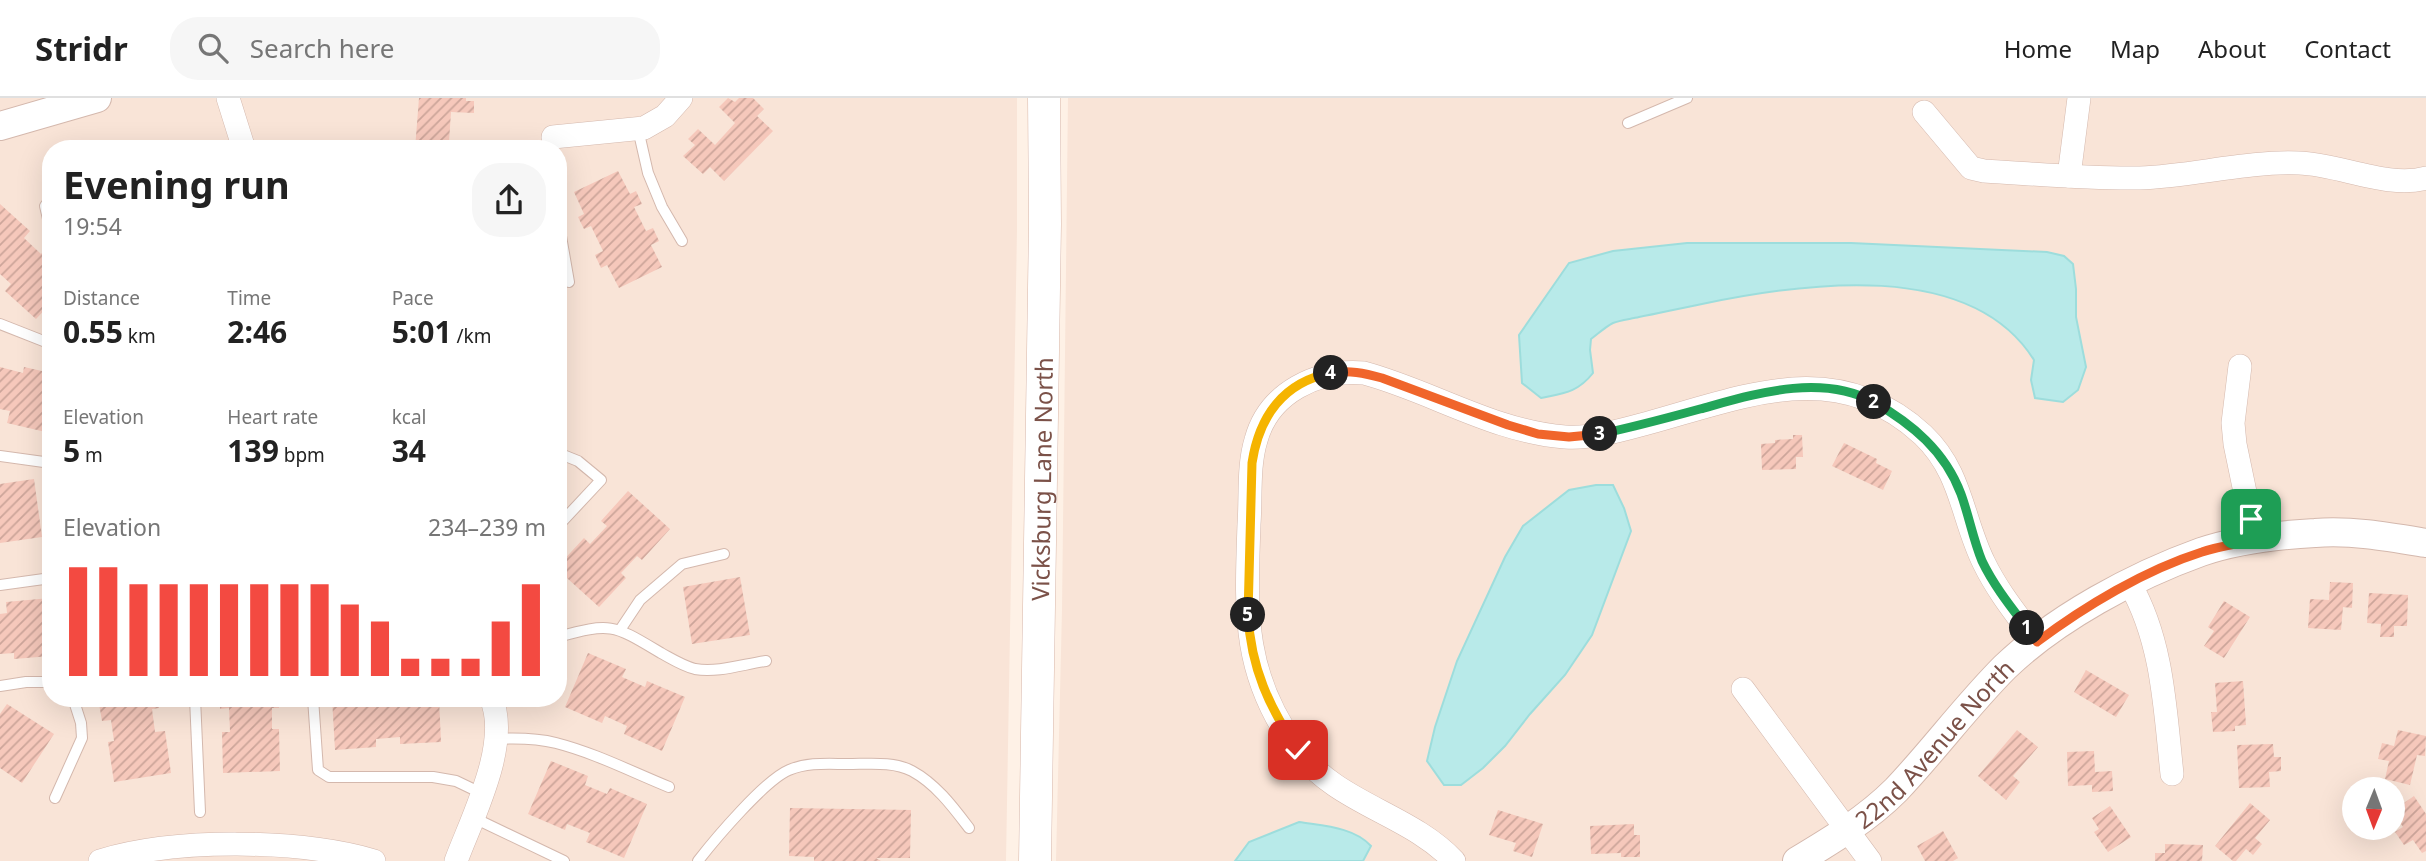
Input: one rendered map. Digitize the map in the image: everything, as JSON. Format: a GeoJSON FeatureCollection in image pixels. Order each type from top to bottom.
{"type":"FeatureCollection","features":[{"type":"Feature","properties":{"kind":"main road","name":"Vicksburg Lane North"},"geometry":{"type":"LineString","coordinates":[[1035,861],[1045,224],[1044,98]]}},
{"type":"Feature","properties":{"kind":"street"},"geometry":{"type":"LineString","coordinates":[[0,126],[96,98]]}},
{"type":"Feature","properties":{"kind":"street"},"geometry":{"type":"LineString","coordinates":[[228,98],[241,140]]}},
{"type":"Feature","properties":{"kind":"street"},"geometry":{"type":"LineString","coordinates":[[567,141],[644,128],[665,116],[681,98]]}},
{"type":"Feature","properties":{"kind":"street"},"geometry":{"type":"LineString","coordinates":[[2069,176],[2079,98]]}},
{"type":"Feature","properties":{"kind":"street"},"geometry":{"type":"LineString","coordinates":[[1924,112],[1971,168],[1984,171],[2141,178],[2258,164],[2301,163],[2390,180],[2426,178]]}},
{"type":"Feature","properties":{"kind":"street"},"geometry":{"type":"LineString","coordinates":[[2240,366],[2234,422],[2235,444],[2255,540]]}},
{"type":"Feature","properties":{"kind":"street"},"geometry":{"type":"LineString","coordinates":[[1454,861],[1421,833],[1361,803],[1328,780],[1298,750],[1275,716],[1259,678],[1249,638],[1247,596],[1252,463],[1256,439],[1266,416],[1282,397],[1301,383],[1343,371],[1364,373],[1508,425],[1538,434],[1569,437],[1632,427],[1759,393],[1794,387],[1830,389],[1865,398],[1897,415],[1924,436],[1945,463],[1960,493],[1969,525],[1988,572],[2000,593],[2037,642]]}},
{"type":"Feature","properties":{"kind":"street","name":"22nd Avenue North"},"geometry":{"type":"LineString","coordinates":[[1797,861],[1848,830],[1894,792],[1968,705],[2008,665],[2099,600],[2130,584],[2202,552],[2255,540],[2318,532],[2377,535],[2426,542]]}},
{"type":"Feature","properties":{"kind":"street"},"geometry":{"type":"LineString","coordinates":[[2130,584],[2141,603],[2154,639],[2172,774]]}},
{"type":"Feature","properties":{"kind":"street"},"geometry":{"type":"LineString","coordinates":[[1744,689],[1870,861]]}},
{"type":"Feature","properties":{"kind":"street"},"geometry":{"type":"LineString","coordinates":[[456,861],[495,758],[494,707]]}},
{"type":"Feature","properties":{"kind":"street"},"geometry":{"type":"LineString","coordinates":[[100,861],[175,848],[239,844],[305,848],[374,861]]}},
{"type":"Feature","properties":{"kind":"lane"},"geometry":{"type":"LineString","coordinates":[[1628,123],[1686,98]]}},
{"type":"Feature","properties":{"kind":"lane"},"geometry":{"type":"LineString","coordinates":[[638,129],[648,173],[662,207],[681,240]]}},
{"type":"Feature","properties":{"kind":"lane"},"geometry":{"type":"LineString","coordinates":[[567,271],[569,282]]}},
{"type":"Feature","properties":{"kind":"lane"},"geometry":{"type":"LineString","coordinates":[[0,324],[42,340]]}},
{"type":"Feature","properties":{"kind":"lane"},"geometry":{"type":"LineString","coordinates":[[0,456],[42,462]]}},
{"type":"Feature","properties":{"kind":"lane"},"geometry":{"type":"LineString","coordinates":[[567,457],[578,461],[601,480],[567,516]]}},
{"type":"Feature","properties":{"kind":"lane"},"geometry":{"type":"LineString","coordinates":[[620,630],[640,600],[682,564],[724,554]]}},
{"type":"Feature","properties":{"kind":"lane"},"geometry":{"type":"LineString","coordinates":[[0,585],[42,579]]}},
{"type":"Feature","properties":{"kind":"lane"},"geometry":{"type":"LineString","coordinates":[[567,635],[591,628],[611,627],[680,664],[693,668],[717,668],[766,661]]}},
{"type":"Feature","properties":{"kind":"lane"},"geometry":{"type":"LineString","coordinates":[[0,686],[42,682]]}},
{"type":"Feature","properties":{"kind":"lane"},"geometry":{"type":"LineString","coordinates":[[55,798],[82,738],[76,707]]}},
{"type":"Feature","properties":{"kind":"lane"},"geometry":{"type":"LineString","coordinates":[[195,707],[200,812]]}},
{"type":"Feature","properties":{"kind":"lane"},"geometry":{"type":"LineString","coordinates":[[314,707],[318,770],[329,777],[433,777],[456,781],[481,793]]}},
{"type":"Feature","properties":{"kind":"lane"},"geometry":{"type":"LineString","coordinates":[[496,739],[530,738],[578,749],[669,787]]}},
{"type":"Feature","properties":{"kind":"lane"},"geometry":{"type":"LineString","coordinates":[[698,861],[715,839],[762,790],[788,770],[814,763],[885,765],[911,770],[945,797],[969,828]]}},
{"type":"Feature","properties":{"kind":"lane"},"geometry":{"type":"LineString","coordinates":[[472,817],[564,861]]}},
{"type":"Feature","properties":{"kind":"shaded area"},"geometry":{"type":"Polygon","coordinates":[[[0,98],[1017,98],[1006,861],[0,861],[0,98]]]}},
{"type":"Feature","properties":{"kind":"shaded area"},"geometry":{"type":"Polygon","coordinates":[[[1068,98],[2426,98],[2426,861],[1056,861],[1068,98]]]}},
{"type":"Feature","properties":{"kind":"water"},"geometry":{"type":"Polygon","coordinates":[[[1687,243],[1851,243],[2047,252],[2064,256],[2073,264],[2076,317],[2086,367],[2078,390],[2063,402],[2035,398],[2031,380],[2034,360],[2005,327],[1969,305],[1927,292],[1882,286],[1834,286],[1742,296],[1616,322],[1591,339],[1593,373],[1576,388],[1541,398],[1522,383],[1519,335],[1569,263],[1613,251],[1687,243]]]}},
{"type":"Feature","properties":{"kind":"water"},"geometry":{"type":"Polygon","coordinates":[[[1613,485],[1631,531],[1592,635],[1565,675],[1505,746],[1461,785],[1444,785],[1427,761],[1435,727],[1457,661],[1505,557],[1523,526],[1569,490],[1613,485]]]}},
{"type":"Feature","properties":{"kind":"water"},"geometry":{"type":"Polygon","coordinates":[[[1299,822],[1347,831],[1371,846],[1363,861],[1235,861],[1249,842],[1299,822]]]}},
{"type":"Feature","properties":{"kind":"building"},"geometry":{"type":"Polygon","coordinates":[[[419,98],[466,98],[466,101],[474,101],[474,113],[451,112],[449,140],[416,140],[419,98]]]}},
{"type":"Feature","properties":{"kind":"building"},"geometry":{"type":"Polygon","coordinates":[[[728,98],[735,102],[739,98],[753,98],[764,109],[757,116],[773,131],[724,181],[710,167],[703,174],[683,156],[695,145],[688,139],[698,129],[715,145],[735,123],[719,107],[728,98]]]}},
{"type":"Feature","properties":{"kind":"building"},"geometry":{"type":"Polygon","coordinates":[[[618,171],[630,194],[636,191],[642,204],[634,207],[646,231],[653,228],[659,241],[651,245],[662,267],[619,288],[607,265],[601,268],[595,255],[603,251],[591,226],[584,229],[578,217],[584,214],[574,192],[618,171]]]}},
{"type":"Feature","properties":{"kind":"building"},"geometry":{"type":"Polygon","coordinates":[[[0,204],[30,231],[24,238],[42,253],[42,313],[36,319],[5,291],[11,284],[0,274],[0,204]]]}},
{"type":"Feature","properties":{"kind":"building"},"geometry":{"type":"Polygon","coordinates":[[[0,367],[23,373],[24,367],[42,371],[42,431],[7,423],[10,411],[0,409],[0,367]]]}},
{"type":"Feature","properties":{"kind":"building"},"geometry":{"type":"Polygon","coordinates":[[[1793,435],[1802,435],[1803,457],[1796,457],[1796,469],[1762,470],[1761,444],[1793,439],[1793,435]]]}},
{"type":"Feature","properties":{"kind":"building"},"geometry":{"type":"Polygon","coordinates":[[[1844,443],[1877,459],[1876,463],[1892,471],[1883,490],[1832,466],[1844,443]]]}},
{"type":"Feature","properties":{"kind":"building"},"geometry":{"type":"Polygon","coordinates":[[[34,479],[42,537],[0,543],[0,484],[34,479]]]}},
{"type":"Feature","properties":{"kind":"building"},"geometry":{"type":"Polygon","coordinates":[[[628,491],[670,529],[642,560],[637,556],[621,573],[626,578],[599,607],[567,578],[567,556],[584,538],[590,544],[607,526],[601,521],[628,491]]]}},
{"type":"Feature","properties":{"kind":"building"},"geometry":{"type":"Polygon","coordinates":[[[740,577],[750,635],[692,644],[683,587],[740,577]]]}},
{"type":"Feature","properties":{"kind":"building"},"geometry":{"type":"Polygon","coordinates":[[[2330,582],[2353,583],[2352,608],[2343,607],[2341,630],[2308,628],[2310,599],[2329,600],[2330,582]]]}},
{"type":"Feature","properties":{"kind":"building"},"geometry":{"type":"Polygon","coordinates":[[[2369,593],[2408,595],[2407,626],[2394,626],[2394,637],[2380,637],[2381,624],[2367,623],[2369,593]]]}},
{"type":"Feature","properties":{"kind":"building"},"geometry":{"type":"Polygon","coordinates":[[[42,599],[42,657],[14,659],[14,653],[0,654],[0,614],[7,613],[6,602],[42,599]]]}},
{"type":"Feature","properties":{"kind":"building"},"geometry":{"type":"Polygon","coordinates":[[[2224,601],[2250,617],[2224,658],[2204,646],[2214,631],[2208,627],[2224,601]]]}},
{"type":"Feature","properties":{"kind":"building"},"geometry":{"type":"Polygon","coordinates":[[[588,653],[626,669],[622,677],[645,687],[647,681],[685,697],[662,751],[624,734],[627,726],[605,716],[602,723],[565,707],[588,653]]]}},
{"type":"Feature","properties":{"kind":"building"},"geometry":{"type":"Polygon","coordinates":[[[2086,670],[2129,695],[2116,717],[2074,692],[2086,670]]]}},
{"type":"Feature","properties":{"kind":"building"},"geometry":{"type":"Polygon","coordinates":[[[2243,681],[2246,725],[2235,726],[2235,731],[2213,732],[2211,712],[2217,712],[2215,683],[2243,681]]]}},
{"type":"Feature","properties":{"kind":"building"},"geometry":{"type":"Polygon","coordinates":[[[7,704],[54,734],[22,783],[0,768],[0,714],[7,704]]]}},
{"type":"Feature","properties":{"kind":"building"},"geometry":{"type":"Polygon","coordinates":[[[100,707],[159,707],[152,709],[155,732],[165,731],[171,773],[114,782],[108,742],[114,741],[111,720],[102,721],[100,707]]]}},
{"type":"Feature","properties":{"kind":"building"},"geometry":{"type":"Polygon","coordinates":[[[220,707],[279,707],[272,708],[272,729],[279,729],[280,771],[223,773],[222,732],[230,732],[229,708],[220,707]]]}},
{"type":"Feature","properties":{"kind":"building"},"geometry":{"type":"Polygon","coordinates":[[[333,707],[439,707],[441,742],[400,744],[400,737],[376,739],[376,747],[335,750],[333,707]]]}},
{"type":"Feature","properties":{"kind":"building"},"geometry":{"type":"Polygon","coordinates":[[[2017,730],[2038,747],[2013,776],[2020,782],[2006,800],[1978,776],[2017,730]]]}},
{"type":"Feature","properties":{"kind":"building"},"geometry":{"type":"Polygon","coordinates":[[[2398,730],[2426,736],[2425,756],[2417,755],[2410,785],[2405,784],[2405,777],[2385,777],[2389,761],[2378,759],[2382,743],[2394,746],[2398,730]]]}},
{"type":"Feature","properties":{"kind":"building"},"geometry":{"type":"Polygon","coordinates":[[[2273,744],[2274,757],[2281,757],[2281,771],[2269,772],[2270,787],[2239,788],[2237,745],[2273,744]]]}},
{"type":"Feature","properties":{"kind":"building"},"geometry":{"type":"Polygon","coordinates":[[[2094,751],[2095,772],[2112,771],[2113,791],[2092,792],[2092,785],[2068,786],[2067,752],[2094,751]]]}},
{"type":"Feature","properties":{"kind":"building"},"geometry":{"type":"Polygon","coordinates":[[[551,761],[588,776],[585,785],[607,794],[610,788],[647,804],[624,858],[586,842],[590,833],[567,824],[565,830],[528,814],[551,761]]]}},
{"type":"Feature","properties":{"kind":"building"},"geometry":{"type":"Polygon","coordinates":[[[2414,796],[2426,814],[2426,851],[2422,853],[2413,840],[2404,845],[2401,840],[2405,840],[2405,802],[2414,796]]]}},
{"type":"Feature","properties":{"kind":"building"},"geometry":{"type":"Polygon","coordinates":[[[2250,803],[2270,820],[2255,838],[2262,844],[2253,855],[2246,849],[2233,861],[2215,846],[2250,803]]]}},
{"type":"Feature","properties":{"kind":"building"},"geometry":{"type":"Polygon","coordinates":[[[2110,806],[2131,837],[2108,852],[2094,832],[2099,829],[2092,818],[2110,806]]]}},
{"type":"Feature","properties":{"kind":"building"},"geometry":{"type":"Polygon","coordinates":[[[790,808],[911,810],[910,858],[814,861],[814,857],[789,856],[790,808]]]}},
{"type":"Feature","properties":{"kind":"building"},"geometry":{"type":"Polygon","coordinates":[[[1498,810],[1543,824],[1532,857],[1513,851],[1516,843],[1489,835],[1498,810]]]}},
{"type":"Feature","properties":{"kind":"building"},"geometry":{"type":"Polygon","coordinates":[[[1634,824],[1634,835],[1640,835],[1640,857],[1621,857],[1621,853],[1591,854],[1590,826],[1634,824]]]}},
{"type":"Feature","properties":{"kind":"building"},"geometry":{"type":"Polygon","coordinates":[[[1943,831],[1958,858],[1953,861],[1925,861],[1917,846],[1943,831]]]}},
{"type":"Feature","properties":{"kind":"building"},"geometry":{"type":"Polygon","coordinates":[[[2165,844],[2203,845],[2202,861],[2155,861],[2155,853],[2165,853],[2165,844]]]}},
{"type":"Feature","properties":{"kind":"route"},"geometry":{"type":"LineString","coordinates":[[1298,750],[1275,716],[1259,678],[1249,638],[1247,596],[1252,463],[1256,439],[1266,416],[1282,397],[1301,383],[1325,374],[1343,371],[1364,373],[1508,425],[1538,434],[1569,437],[1632,427],[1759,393],[1794,387],[1830,389],[1865,398],[1897,415],[1924,436],[1945,463],[1960,493],[1982,561],[2000,593],[2037,642],[2099,600],[2148,575],[2202,552],[2255,540],[2251,519]]}}]}
